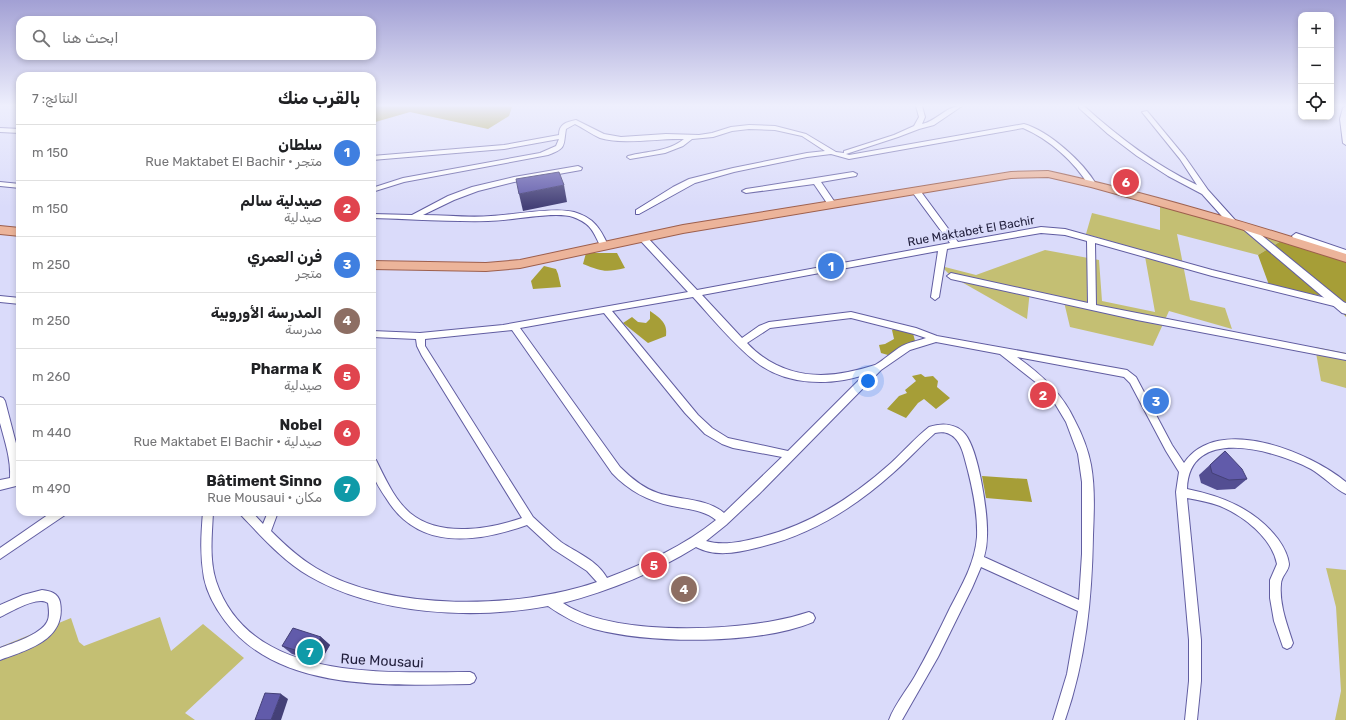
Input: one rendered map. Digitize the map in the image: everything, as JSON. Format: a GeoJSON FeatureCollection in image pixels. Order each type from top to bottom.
{"type":"FeatureCollection","features":[{"type":"Feature","properties":{"kind":"main road"},"geometry":{"type":"LineString","coordinates":[[376,265],[446,267],[502,266],[540,261],[642,237],[832,204],[1026,174],[1048,174],[1092,184],[1232,222],[1346,258]]}},
{"type":"Feature","properties":{"kind":"main road"},"geometry":{"type":"LineString","coordinates":[[0,230],[16,232]]}},
{"type":"Feature","properties":{"kind":"street"},"geometry":{"type":"LineString","coordinates":[[376,158],[504,147],[546,140]]}},
{"type":"Feature","properties":{"kind":"street"},"geometry":{"type":"LineString","coordinates":[[376,189],[403,180],[541,155],[558,148],[561,140]]}},
{"type":"Feature","properties":{"kind":"street"},"geometry":{"type":"LineString","coordinates":[[630,157],[663,152],[681,145],[687,140]]}},
{"type":"Feature","properties":{"kind":"street"},"geometry":{"type":"LineString","coordinates":[[812,140],[834,152],[849,157],[947,140]]}},
{"type":"Feature","properties":{"kind":"street"},"geometry":{"type":"LineString","coordinates":[[639,212],[692,181],[733,170],[807,155],[854,151],[884,140]]}},
{"type":"Feature","properties":{"kind":"street"},"geometry":{"type":"LineString","coordinates":[[1046,140],[1082,169],[1090,177],[1092,184]]}},
{"type":"Feature","properties":{"kind":"street"},"geometry":{"type":"LineString","coordinates":[[1119,140],[1144,159],[1172,176],[1205,192]]}},
{"type":"Feature","properties":{"kind":"street"},"geometry":{"type":"LineString","coordinates":[[1168,140],[1183,158],[1205,192],[1232,222]]}},
{"type":"Feature","properties":{"kind":"street"},"geometry":{"type":"LineString","coordinates":[[412,218],[455,196],[474,189],[516,179],[578,168]]}},
{"type":"Feature","properties":{"kind":"street"},"geometry":{"type":"LineString","coordinates":[[746,191],[853,174]]}},
{"type":"Feature","properties":{"kind":"street"},"geometry":{"type":"LineString","coordinates":[[816,181],[832,204]]}},
{"type":"Feature","properties":{"kind":"street"},"geometry":{"type":"LineString","coordinates":[[0,184],[16,186]]}},
{"type":"Feature","properties":{"kind":"street"},"geometry":{"type":"LineString","coordinates":[[916,191],[956,245]]}},
{"type":"Feature","properties":{"kind":"street"},"geometry":{"type":"LineString","coordinates":[[376,216],[489,219],[554,213],[572,214],[582,218],[596,228],[604,245]]}},
{"type":"Feature","properties":{"kind":"street"},"geometry":{"type":"LineString","coordinates":[[1246,227],[1344,307]]}},
{"type":"Feature","properties":{"kind":"street","name":"Rue Maktabet El Bachir"},"geometry":{"type":"LineString","coordinates":[[376,334],[420,336],[514,326],[1041,230],[1065,232],[1212,273],[1344,307]]}},
{"type":"Feature","properties":{"kind":"street"},"geometry":{"type":"LineString","coordinates":[[1302,243],[1296,236],[1346,253]]}},
{"type":"Feature","properties":{"kind":"street"},"geometry":{"type":"LineString","coordinates":[[642,237],[741,343],[761,361],[785,374],[811,380],[836,379],[878,367]]}},
{"type":"Feature","properties":{"kind":"street"},"geometry":{"type":"LineString","coordinates":[[1091,240],[1092,307]]}},
{"type":"Feature","properties":{"kind":"street"},"geometry":{"type":"LineString","coordinates":[[935,297],[943,248]]}},
{"type":"Feature","properties":{"kind":"street"},"geometry":{"type":"LineString","coordinates":[[951,276],[1092,307],[1346,357]]}},
{"type":"Feature","properties":{"kind":"street"},"geometry":{"type":"LineString","coordinates":[[0,299],[16,301]]}},
{"type":"Feature","properties":{"kind":"street"},"geometry":{"type":"LineString","coordinates":[[606,310],[692,414],[711,432],[723,440],[737,445],[776,451],[790,456]]}},
{"type":"Feature","properties":{"kind":"street"},"geometry":{"type":"LineString","coordinates":[[741,343],[770,325],[851,315],[916,331],[936,339],[1128,374],[1133,380],[1184,471]]}},
{"type":"Feature","properties":{"kind":"street"},"geometry":{"type":"LineString","coordinates":[[514,326],[616,470],[626,481],[646,494],[711,510],[723,519]]}},
{"type":"Feature","properties":{"kind":"street"},"geometry":{"type":"LineString","coordinates":[[420,336],[421,346],[425,354],[529,520],[557,545],[596,572],[605,584]]}},
{"type":"Feature","properties":{"kind":"street"},"geometry":{"type":"LineString","coordinates":[[249,516],[288,556],[313,573],[343,586],[380,598],[418,604],[464,607],[504,606],[550,600],[582,592],[667,558],[696,541],[755,491],[878,367],[907,347],[936,339]]}},
{"type":"Feature","properties":{"kind":"street"},"geometry":{"type":"LineString","coordinates":[[1001,350],[1032,372],[1051,391],[1070,420],[1083,452],[1087,479],[1088,508],[1087,557],[1083,608],[1077,656],[1069,690],[1059,720]]}},
{"type":"Feature","properties":{"kind":"street"},"geometry":{"type":"LineString","coordinates":[[836,379],[847,382],[854,391]]}},
{"type":"Feature","properties":{"kind":"street"},"geometry":{"type":"LineString","coordinates":[[0,401],[16,467]]}},
{"type":"Feature","properties":{"kind":"street"},"geometry":{"type":"LineString","coordinates":[[696,541],[710,548],[738,547],[779,538],[810,526],[845,506],[877,481],[932,430],[938,427],[944,427],[959,434],[967,446],[976,487],[982,536],[978,560],[930,663],[895,720]]}},
{"type":"Feature","properties":{"kind":"street"},"geometry":{"type":"LineString","coordinates":[[1190,720],[1195,681],[1195,640],[1182,492],[1184,471],[1198,453],[1207,449],[1232,443],[1246,444],[1266,447],[1298,459],[1326,473],[1346,489]]}},
{"type":"Feature","properties":{"kind":"street"},"geometry":{"type":"LineString","coordinates":[[376,470],[396,506],[414,523],[427,529],[442,532],[472,532],[510,527],[529,520]]}},
{"type":"Feature","properties":{"kind":"street"},"geometry":{"type":"LineString","coordinates":[[0,485],[16,481]]}},
{"type":"Feature","properties":{"kind":"street"},"geometry":{"type":"LineString","coordinates":[[1182,492],[1228,504],[1259,526],[1272,540],[1282,562],[1282,568],[1275,577],[1275,602],[1287,643]]}},
{"type":"Feature","properties":{"kind":"street"},"geometry":{"type":"LineString","coordinates":[[0,554],[55,516]]}},
{"type":"Feature","properties":{"kind":"street","name":"Rue Mousaui"},"geometry":{"type":"LineString","coordinates":[[208,516],[205,542],[206,560],[213,593],[221,609],[231,622],[245,636],[262,648],[302,666],[338,674],[369,678],[470,678]]}},
{"type":"Feature","properties":{"kind":"street"},"geometry":{"type":"LineString","coordinates":[[265,533],[271,516]]}},
{"type":"Feature","properties":{"kind":"street"},"geometry":{"type":"LineString","coordinates":[[978,560],[1083,608]]}},
{"type":"Feature","properties":{"kind":"street"},"geometry":{"type":"LineString","coordinates":[[0,611],[30,598],[41,595],[49,595],[53,598],[55,606],[54,621],[48,630],[34,640],[0,654]]}},
{"type":"Feature","properties":{"kind":"street"},"geometry":{"type":"LineString","coordinates":[[550,600],[559,609],[582,620],[613,627],[674,633],[718,632],[767,628],[809,618]]}},
{"type":"Feature","properties":{"kind":"shaded area"},"geometry":{"type":"Polygon","coordinates":[[[1160,203],[1281,241],[1258,255],[1177,234],[1190,300],[1225,308],[1232,329],[1169,311],[1153,346],[1070,327],[1064,302],[1030,290],[1027,319],[951,276],[941,266],[976,275],[1045,250],[1099,260],[1102,301],[1155,312],[1144,251],[1086,234],[1092,213],[1160,230],[1160,203]]]}},
{"type":"Feature","properties":{"kind":"shaded area"},"geometry":{"type":"Polygon","coordinates":[[[1281,241],[1346,262],[1346,317],[1331,298],[1269,285],[1258,255],[1281,241]]]}},
{"type":"Feature","properties":{"kind":"shaded area"},"geometry":{"type":"Polygon","coordinates":[[[586,253],[617,253],[625,268],[608,271],[599,270],[583,264],[586,253]]]}},
{"type":"Feature","properties":{"kind":"shaded area"},"geometry":{"type":"Polygon","coordinates":[[[544,266],[556,269],[561,287],[533,289],[531,281],[544,266]]]}},
{"type":"Feature","properties":{"kind":"shaded area"},"geometry":{"type":"Polygon","coordinates":[[[650,311],[664,324],[666,328],[666,336],[648,343],[623,323],[632,317],[638,322],[646,323],[650,319],[650,311]]]}},
{"type":"Feature","properties":{"kind":"shaded area"},"geometry":{"type":"Polygon","coordinates":[[[896,328],[913,333],[915,341],[888,355],[881,353],[879,345],[885,344],[894,339],[892,330],[896,328]]]}},
{"type":"Feature","properties":{"kind":"shaded area"},"geometry":{"type":"Polygon","coordinates":[[[1315,347],[1346,353],[1346,388],[1321,381],[1315,347]]]}},
{"type":"Feature","properties":{"kind":"shaded area"},"geometry":{"type":"Polygon","coordinates":[[[921,374],[925,377],[933,376],[938,381],[937,387],[950,398],[936,409],[924,399],[918,403],[906,418],[887,409],[899,396],[907,393],[905,390],[916,381],[912,376],[921,374]]]}},
{"type":"Feature","properties":{"kind":"shaded area"},"geometry":{"type":"Polygon","coordinates":[[[982,476],[1027,479],[1032,502],[986,498],[982,476]]]}},
{"type":"Feature","properties":{"kind":"shaded area"},"geometry":{"type":"Polygon","coordinates":[[[1326,568],[1346,570],[1346,720],[1335,720],[1341,691],[1336,607],[1326,568]]]}},
{"type":"Feature","properties":{"kind":"shaded area"},"geometry":{"type":"Polygon","coordinates":[[[160,617],[171,651],[203,624],[244,658],[185,713],[195,720],[0,720],[0,647],[71,618],[79,642],[84,646],[160,617]]]}},
{"type":"Feature","properties":{"kind":"building"},"geometry":{"type":"Polygon","coordinates":[[[559,172],[564,185],[519,194],[516,179],[559,172]]]}},
{"type":"Feature","properties":{"kind":"building"},"geometry":{"type":"Polygon","coordinates":[[[1225,451],[1242,469],[1247,479],[1229,480],[1212,473],[1210,465],[1225,451]]]}},
{"type":"Feature","properties":{"kind":"building"},"geometry":{"type":"Polygon","coordinates":[[[293,628],[321,637],[311,655],[282,646],[293,628]]]}},
{"type":"Feature","properties":{"kind":"building"},"geometry":{"type":"Polygon","coordinates":[[[265,693],[281,694],[271,720],[255,720],[265,693]]]}},
{"type":"Feature","properties":{"kind":"place","name":"Nobel"},"geometry":{"type":"Point","coordinates":[1126,182]}},
{"type":"Feature","properties":{"kind":"place","name":"سلطان"},"geometry":{"type":"Point","coordinates":[831,266]}},
{"type":"Feature","properties":{"kind":"place","name":"صيدلية سالم"},"geometry":{"type":"Point","coordinates":[1043,395]}},
{"type":"Feature","properties":{"kind":"place","name":"فرن العمري"},"geometry":{"type":"Point","coordinates":[1156,401]}},
{"type":"Feature","properties":{"kind":"place","name":"Pharma K"},"geometry":{"type":"Point","coordinates":[654,565]}},
{"type":"Feature","properties":{"kind":"place","name":"المدرسة الأوروبية"},"geometry":{"type":"Point","coordinates":[684,589]}},
{"type":"Feature","properties":{"kind":"place","name":"Bâtiment Sinno"},"geometry":{"type":"Point","coordinates":[310,652]}}]}
